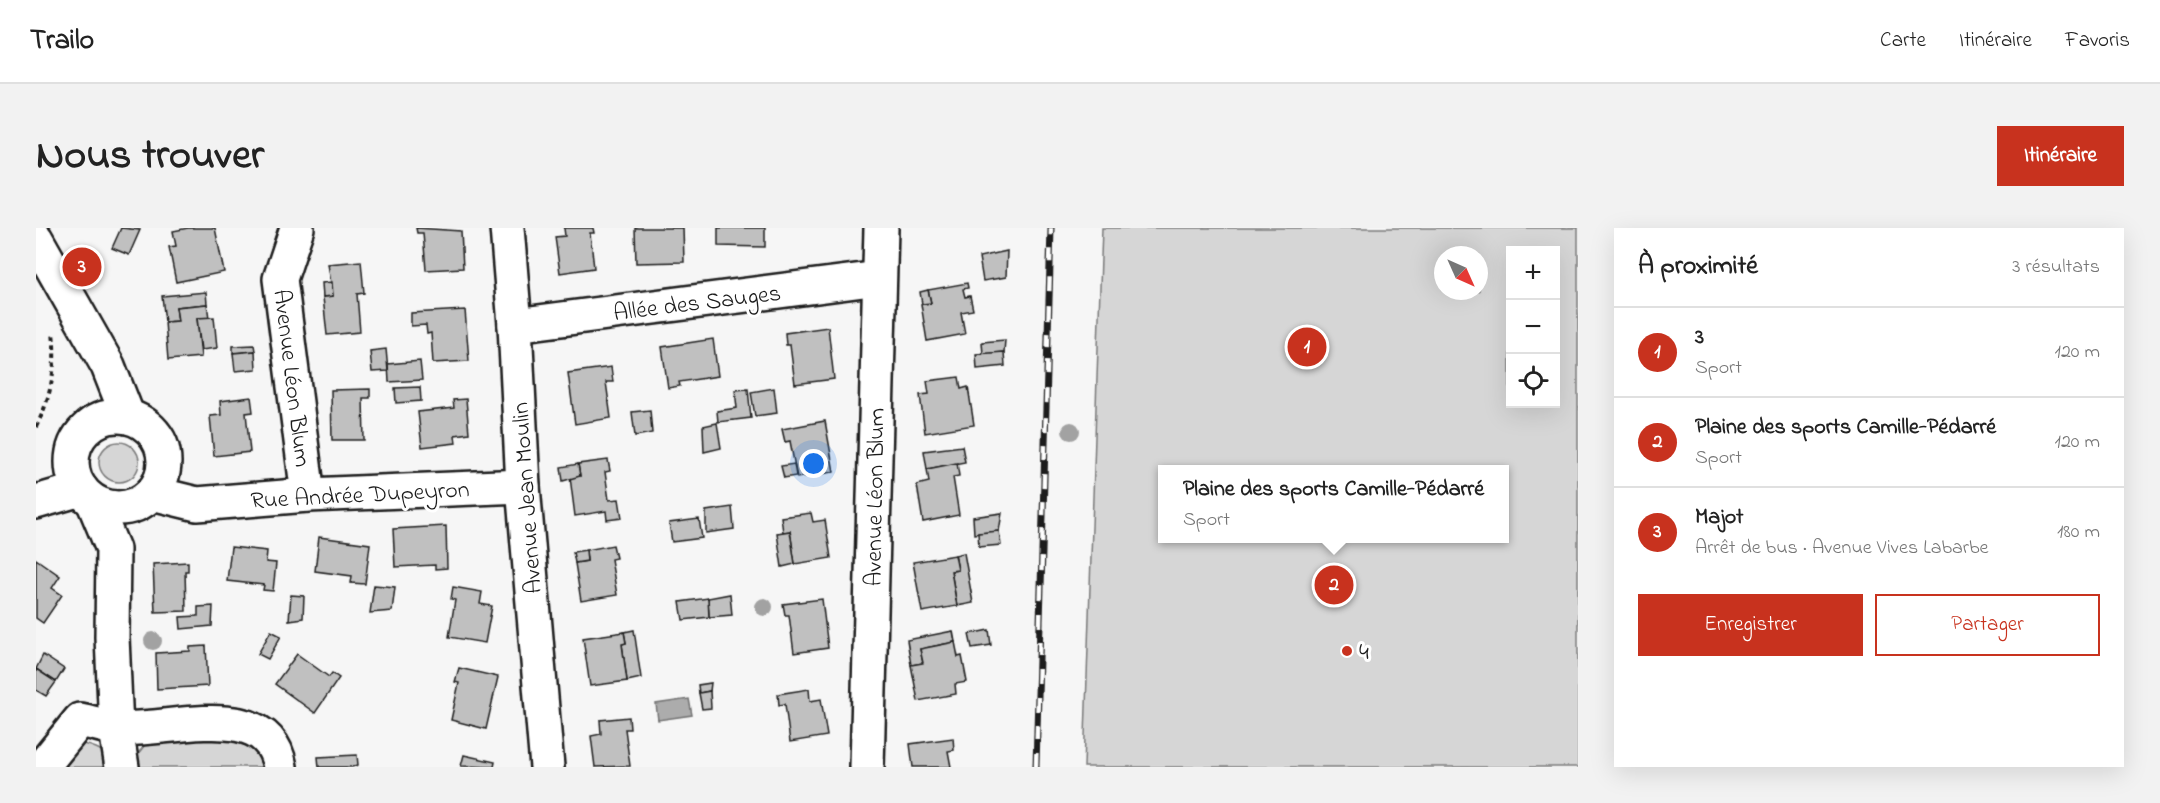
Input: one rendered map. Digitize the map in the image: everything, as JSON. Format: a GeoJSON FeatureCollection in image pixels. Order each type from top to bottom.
{"type":"FeatureCollection","features":[{"type":"Feature","properties":{"kind":"street","name":"Avenue Léon Blum"},"geometry":{"type":"LineString","coordinates":[[297,228],[280,279],[308,495]]}},
{"type":"Feature","properties":{"kind":"street","name":"Avenue Jean Moulin"},"geometry":{"type":"LineString","coordinates":[[507,228],[515,326],[523,486],[547,767]]}},
{"type":"Feature","properties":{"kind":"street","name":"Avenue Léon Blum"},"geometry":{"type":"LineString","coordinates":[[867,767],[881,228]]}},
{"type":"Feature","properties":{"kind":"street"},"geometry":{"type":"LineString","coordinates":[[36,240],[108,366],[128,417]]}},
{"type":"Feature","properties":{"kind":"street","name":"Allée des Sauges"},"geometry":{"type":"LineString","coordinates":[[515,326],[879,278]]}},
{"type":"Feature","properties":{"kind":"street"},"geometry":{"type":"LineString","coordinates":[[91,425],[108,366]]}},
{"type":"Feature","properties":{"kind":"street"},"geometry":{"type":"LineString","coordinates":[[122,767],[116,729],[112,549],[82,483],[81,434],[102,419],[128,417],[141,422],[152,431],[160,443],[164,457],[197,504]]}},
{"type":"Feature","properties":{"kind":"street"},"geometry":{"type":"LineString","coordinates":[[112,549],[142,500],[160,482],[164,457]]}},
{"type":"Feature","properties":{"kind":"street"},"geometry":{"type":"LineString","coordinates":[[36,487],[82,483]]}},
{"type":"Feature","properties":{"kind":"street"},"geometry":{"type":"LineString","coordinates":[[82,483],[105,507],[142,500]]}},
{"type":"Feature","properties":{"kind":"street"},"geometry":{"type":"LineString","coordinates":[[36,502],[82,483]]}},
{"type":"Feature","properties":{"kind":"street","name":"Rue Andrée Dupeyron"},"geometry":{"type":"LineString","coordinates":[[142,500],[197,504],[308,495],[523,486]]}},
{"type":"Feature","properties":{"kind":"street"},"geometry":{"type":"LineString","coordinates":[[42,767],[80,720],[116,729],[236,722],[259,731],[278,752],[280,767]]}},
{"type":"Feature","properties":{"kind":"path"},"geometry":{"type":"LineString","coordinates":[[36,427],[50,389],[56,354],[52,324]]}},
{"type":"Feature","properties":{"kind":"shaded area"},"geometry":{"type":"Polygon","coordinates":[[[1102,228],[1578,228],[1578,767],[1084,767],[1102,228]]]}},
{"type":"Feature","properties":{"kind":"shaded area"},"geometry":{"type":"Polygon","coordinates":[[[119,442],[133,448],[139,462],[133,476],[119,482],[105,476],[99,462],[105,448],[119,442]]]}},
{"type":"Feature","properties":{"kind":"shaded area"},"geometry":{"type":"Polygon","coordinates":[[[689,699],[692,715],[658,720],[656,704],[689,699]]]}},
{"type":"Feature","properties":{"kind":"shaded area"},"geometry":{"type":"Polygon","coordinates":[[[242,737],[253,743],[267,767],[138,767],[137,755],[148,741],[242,737]]]}},
{"type":"Feature","properties":{"kind":"shaded area"},"geometry":{"type":"Polygon","coordinates":[[[80,743],[100,750],[105,756],[107,767],[62,767],[80,743]]]}},
{"type":"Feature","properties":{"kind":"building"},"geometry":{"type":"Polygon","coordinates":[[[121,228],[140,230],[129,255],[112,248],[121,228]]]}},
{"type":"Feature","properties":{"kind":"building"},"geometry":{"type":"Polygon","coordinates":[[[188,228],[215,228],[224,272],[176,282],[169,247],[176,246],[173,231],[188,228]]]}},
{"type":"Feature","properties":{"kind":"building"},"geometry":{"type":"Polygon","coordinates":[[[416,228],[461,231],[463,268],[426,270],[423,233],[417,233],[416,228]]]}},
{"type":"Feature","properties":{"kind":"building"},"geometry":{"type":"Polygon","coordinates":[[[564,228],[593,228],[594,233],[590,233],[594,268],[560,273],[555,237],[565,236],[564,228]]]}},
{"type":"Feature","properties":{"kind":"building"},"geometry":{"type":"Polygon","coordinates":[[[635,228],[683,228],[684,262],[636,263],[635,228]]]}},
{"type":"Feature","properties":{"kind":"building"},"geometry":{"type":"Polygon","coordinates":[[[718,228],[765,228],[765,247],[718,246],[718,228]]]}},
{"type":"Feature","properties":{"kind":"building"},"geometry":{"type":"Polygon","coordinates":[[[1007,251],[1006,277],[983,281],[979,257],[1007,251]]]}},
{"type":"Feature","properties":{"kind":"building"},"geometry":{"type":"Polygon","coordinates":[[[361,261],[364,293],[357,294],[360,332],[327,335],[323,297],[333,296],[328,264],[361,261]]]}},
{"type":"Feature","properties":{"kind":"building"},"geometry":{"type":"Polygon","coordinates":[[[332,282],[333,296],[323,297],[322,283],[332,282]]]}},
{"type":"Feature","properties":{"kind":"building"},"geometry":{"type":"Polygon","coordinates":[[[967,283],[968,288],[963,289],[965,297],[970,296],[973,310],[961,312],[965,334],[927,341],[921,304],[931,303],[928,290],[967,283]]]}},
{"type":"Feature","properties":{"kind":"building"},"geometry":{"type":"Polygon","coordinates":[[[928,290],[931,303],[922,304],[920,292],[928,290]]]}},
{"type":"Feature","properties":{"kind":"building"},"geometry":{"type":"Polygon","coordinates":[[[206,292],[207,304],[176,307],[178,321],[165,322],[162,296],[206,292]]]}},
{"type":"Feature","properties":{"kind":"building"},"geometry":{"type":"Polygon","coordinates":[[[207,304],[209,318],[197,318],[201,357],[168,360],[165,322],[178,321],[176,307],[207,304]]]}},
{"type":"Feature","properties":{"kind":"building"},"geometry":{"type":"Polygon","coordinates":[[[465,310],[469,361],[433,363],[431,333],[427,334],[426,325],[411,326],[411,313],[465,310]]]}},
{"type":"Feature","properties":{"kind":"building"},"geometry":{"type":"Polygon","coordinates":[[[214,317],[217,348],[201,350],[197,318],[214,317]]]}},
{"type":"Feature","properties":{"kind":"building"},"geometry":{"type":"Polygon","coordinates":[[[828,327],[834,379],[795,384],[790,345],[786,345],[785,333],[828,327]]]}},
{"type":"Feature","properties":{"kind":"building"},"geometry":{"type":"Polygon","coordinates":[[[713,339],[718,376],[679,382],[680,386],[668,388],[662,347],[713,339]]]}},
{"type":"Feature","properties":{"kind":"building"},"geometry":{"type":"Polygon","coordinates":[[[1005,340],[1004,352],[983,354],[982,342],[1005,340]]]}},
{"type":"Feature","properties":{"kind":"building"},"geometry":{"type":"Polygon","coordinates":[[[254,345],[255,351],[233,353],[233,346],[254,345]]]}},
{"type":"Feature","properties":{"kind":"building"},"geometry":{"type":"Polygon","coordinates":[[[386,349],[388,371],[372,372],[370,351],[386,349]]]}},
{"type":"Feature","properties":{"kind":"building"},"geometry":{"type":"Polygon","coordinates":[[[255,351],[256,369],[235,371],[233,353],[255,351]]]}},
{"type":"Feature","properties":{"kind":"building"},"geometry":{"type":"Polygon","coordinates":[[[1004,352],[1005,366],[977,369],[976,354],[1004,352]]]}},
{"type":"Feature","properties":{"kind":"building"},"geometry":{"type":"Polygon","coordinates":[[[420,361],[422,380],[389,382],[388,364],[420,361]]]}},
{"type":"Feature","properties":{"kind":"building"},"geometry":{"type":"Polygon","coordinates":[[[611,367],[613,382],[606,382],[611,418],[575,424],[568,373],[611,367]]]}},
{"type":"Feature","properties":{"kind":"building"},"geometry":{"type":"Polygon","coordinates":[[[959,377],[961,389],[968,387],[974,425],[925,433],[920,395],[929,394],[927,381],[959,377]]]}},
{"type":"Feature","properties":{"kind":"building"},"geometry":{"type":"Polygon","coordinates":[[[420,387],[421,401],[396,403],[395,388],[420,387]]]}},
{"type":"Feature","properties":{"kind":"building"},"geometry":{"type":"Polygon","coordinates":[[[774,388],[777,413],[755,416],[751,392],[774,388]]]}},
{"type":"Feature","properties":{"kind":"building"},"geometry":{"type":"Polygon","coordinates":[[[370,389],[370,398],[363,398],[364,440],[332,440],[331,390],[370,389]]]}},
{"type":"Feature","properties":{"kind":"building"},"geometry":{"type":"Polygon","coordinates":[[[748,389],[751,418],[718,422],[717,411],[737,408],[735,390],[748,389]]]}},
{"type":"Feature","properties":{"kind":"building"},"geometry":{"type":"Polygon","coordinates":[[[251,397],[253,412],[246,413],[250,452],[214,456],[210,416],[221,415],[220,401],[251,397]]]}},
{"type":"Feature","properties":{"kind":"building"},"geometry":{"type":"Polygon","coordinates":[[[466,399],[469,433],[455,435],[456,443],[422,447],[418,412],[454,408],[453,400],[466,399]]]}},
{"type":"Feature","properties":{"kind":"building"},"geometry":{"type":"Polygon","coordinates":[[[650,410],[652,433],[635,436],[632,412],[650,410]]]}},
{"type":"Feature","properties":{"kind":"building"},"geometry":{"type":"Polygon","coordinates":[[[825,421],[834,472],[797,478],[790,441],[785,442],[782,429],[825,421]]]}},
{"type":"Feature","properties":{"kind":"building"},"geometry":{"type":"Polygon","coordinates":[[[717,423],[721,448],[704,452],[703,426],[717,423]]]}},
{"type":"Feature","properties":{"kind":"building"},"geometry":{"type":"Polygon","coordinates":[[[962,446],[965,462],[927,469],[924,451],[962,446]]]}},
{"type":"Feature","properties":{"kind":"building"},"geometry":{"type":"Polygon","coordinates":[[[608,460],[610,471],[605,472],[609,500],[619,499],[622,518],[607,520],[606,511],[575,516],[570,477],[580,476],[578,464],[608,460]]]}},
{"type":"Feature","properties":{"kind":"building"},"geometry":{"type":"Polygon","coordinates":[[[957,463],[959,476],[953,477],[959,515],[923,522],[917,485],[929,482],[927,469],[957,463]]]}},
{"type":"Feature","properties":{"kind":"building"},"geometry":{"type":"Polygon","coordinates":[[[578,464],[580,476],[563,481],[561,467],[578,464]]]}},
{"type":"Feature","properties":{"kind":"building"},"geometry":{"type":"Polygon","coordinates":[[[794,464],[796,476],[784,478],[781,466],[794,464]]]}},
{"type":"Feature","properties":{"kind":"building"},"geometry":{"type":"Polygon","coordinates":[[[732,507],[734,529],[706,533],[706,511],[732,507]]]}},
{"type":"Feature","properties":{"kind":"building"},"geometry":{"type":"Polygon","coordinates":[[[811,513],[813,522],[825,520],[831,558],[795,564],[790,531],[783,532],[781,517],[811,513]]]}},
{"type":"Feature","properties":{"kind":"building"},"geometry":{"type":"Polygon","coordinates":[[[1002,513],[999,531],[974,534],[973,517],[1002,513]]]}},
{"type":"Feature","properties":{"kind":"building"},"geometry":{"type":"Polygon","coordinates":[[[699,519],[702,538],[672,542],[669,523],[699,519]]]}},
{"type":"Feature","properties":{"kind":"building"},"geometry":{"type":"Polygon","coordinates":[[[446,526],[447,568],[435,569],[435,565],[395,567],[393,529],[446,526]]]}},
{"type":"Feature","properties":{"kind":"building"},"geometry":{"type":"Polygon","coordinates":[[[790,531],[795,564],[782,567],[777,533],[790,531]]]}},
{"type":"Feature","properties":{"kind":"building"},"geometry":{"type":"Polygon","coordinates":[[[999,531],[1001,545],[979,547],[978,533],[999,531]]]}},
{"type":"Feature","properties":{"kind":"building"},"geometry":{"type":"Polygon","coordinates":[[[319,537],[370,544],[365,584],[351,583],[352,576],[315,571],[319,537]]]}},
{"type":"Feature","properties":{"kind":"building"},"geometry":{"type":"Polygon","coordinates":[[[613,545],[616,558],[611,559],[617,595],[581,601],[575,563],[587,561],[586,550],[613,545]]]}},
{"type":"Feature","properties":{"kind":"building"},"geometry":{"type":"Polygon","coordinates":[[[231,547],[267,551],[266,562],[276,563],[273,591],[263,590],[264,585],[227,581],[231,547]]]}},
{"type":"Feature","properties":{"kind":"building"},"geometry":{"type":"Polygon","coordinates":[[[586,550],[587,561],[575,563],[573,552],[586,550]]]}},
{"type":"Feature","properties":{"kind":"building"},"geometry":{"type":"Polygon","coordinates":[[[964,553],[973,603],[957,606],[951,571],[958,570],[955,555],[964,553]]]}},
{"type":"Feature","properties":{"kind":"building"},"geometry":{"type":"Polygon","coordinates":[[[955,555],[958,570],[951,571],[957,606],[922,612],[913,562],[955,555]]]}},
{"type":"Feature","properties":{"kind":"building"},"geometry":{"type":"Polygon","coordinates":[[[36,559],[60,576],[52,588],[62,595],[43,623],[36,618],[36,559]]]}},
{"type":"Feature","properties":{"kind":"building"},"geometry":{"type":"Polygon","coordinates":[[[188,562],[188,571],[185,571],[186,611],[155,612],[153,564],[188,562]]]}},
{"type":"Feature","properties":{"kind":"building"},"geometry":{"type":"Polygon","coordinates":[[[374,585],[395,587],[392,611],[370,613],[374,585]]]}},
{"type":"Feature","properties":{"kind":"building"},"geometry":{"type":"Polygon","coordinates":[[[453,587],[482,592],[480,604],[492,606],[485,643],[449,637],[455,600],[451,599],[453,587]]]}},
{"type":"Feature","properties":{"kind":"building"},"geometry":{"type":"Polygon","coordinates":[[[730,594],[732,615],[709,617],[708,598],[730,594]]]}},
{"type":"Feature","properties":{"kind":"building"},"geometry":{"type":"Polygon","coordinates":[[[291,595],[304,596],[303,618],[289,620],[291,595]]]}},
{"type":"Feature","properties":{"kind":"building"},"geometry":{"type":"Polygon","coordinates":[[[708,598],[709,617],[683,620],[680,602],[708,598]]]}},
{"type":"Feature","properties":{"kind":"building"},"geometry":{"type":"Polygon","coordinates":[[[822,599],[828,648],[794,653],[789,615],[785,615],[783,604],[822,599]]]}},
{"type":"Feature","properties":{"kind":"building"},"geometry":{"type":"Polygon","coordinates":[[[213,606],[212,626],[181,629],[180,617],[198,616],[198,607],[213,606]]]}},
{"type":"Feature","properties":{"kind":"building"},"geometry":{"type":"Polygon","coordinates":[[[634,630],[641,678],[627,681],[622,644],[626,643],[624,632],[634,630]]]}},
{"type":"Feature","properties":{"kind":"building"},"geometry":{"type":"Polygon","coordinates":[[[989,630],[991,645],[972,648],[969,634],[989,630]]]}},
{"type":"Feature","properties":{"kind":"building"},"geometry":{"type":"Polygon","coordinates":[[[271,631],[281,636],[268,659],[258,654],[271,631]]]}},
{"type":"Feature","properties":{"kind":"building"},"geometry":{"type":"Polygon","coordinates":[[[953,631],[955,642],[920,649],[923,663],[911,665],[907,640],[953,631]]]}},
{"type":"Feature","properties":{"kind":"building"},"geometry":{"type":"Polygon","coordinates":[[[624,632],[626,643],[622,644],[627,681],[590,686],[583,638],[624,632]]]}},
{"type":"Feature","properties":{"kind":"building"},"geometry":{"type":"Polygon","coordinates":[[[955,642],[958,657],[962,656],[967,682],[955,684],[956,694],[918,701],[911,665],[923,663],[920,649],[955,642]]]}},
{"type":"Feature","properties":{"kind":"building"},"geometry":{"type":"Polygon","coordinates":[[[206,646],[208,686],[157,689],[156,653],[190,651],[190,647],[206,646]]]}},
{"type":"Feature","properties":{"kind":"building"},"geometry":{"type":"Polygon","coordinates":[[[297,654],[329,677],[332,673],[339,678],[315,713],[275,684],[297,654]]]}},
{"type":"Feature","properties":{"kind":"building"},"geometry":{"type":"Polygon","coordinates":[[[43,655],[64,669],[56,682],[36,669],[43,655]]]}},
{"type":"Feature","properties":{"kind":"building"},"geometry":{"type":"Polygon","coordinates":[[[459,668],[498,677],[486,729],[451,720],[459,683],[455,682],[459,668]]]}},
{"type":"Feature","properties":{"kind":"building"},"geometry":{"type":"Polygon","coordinates":[[[36,669],[56,682],[46,696],[36,690],[36,669]]]}},
{"type":"Feature","properties":{"kind":"building"},"geometry":{"type":"Polygon","coordinates":[[[711,683],[710,691],[699,693],[698,685],[711,683]]]}},
{"type":"Feature","properties":{"kind":"building"},"geometry":{"type":"Polygon","coordinates":[[[809,689],[810,701],[821,699],[827,736],[790,742],[785,704],[779,705],[778,694],[809,689]]]}},
{"type":"Feature","properties":{"kind":"building"},"geometry":{"type":"Polygon","coordinates":[[[710,691],[711,708],[702,709],[699,693],[710,691]]]}},
{"type":"Feature","properties":{"kind":"building"},"geometry":{"type":"Polygon","coordinates":[[[629,717],[630,729],[625,729],[630,766],[595,767],[591,736],[601,734],[600,720],[629,717]]]}},
{"type":"Feature","properties":{"kind":"building"},"geometry":{"type":"Polygon","coordinates":[[[953,738],[954,750],[948,751],[951,767],[913,767],[910,744],[953,738]]]}},
{"type":"Feature","properties":{"kind":"building"},"geometry":{"type":"Polygon","coordinates":[[[357,755],[358,765],[352,767],[319,767],[318,757],[357,755]]]}},
{"type":"Feature","properties":{"kind":"building"},"geometry":{"type":"Polygon","coordinates":[[[464,755],[495,762],[494,767],[461,766],[464,755]]]}},
{"type":"Feature","properties":{"kind":"railway"},"geometry":{"type":"LineString","coordinates":[[1036,767],[1051,228]]}},
{"type":"Feature","properties":{"kind":"place","name":"Majot"},"geometry":{"type":"Point","coordinates":[82,267]}},
{"type":"Feature","properties":{"kind":"place","name":"3"},"geometry":{"type":"Point","coordinates":[1307,347]}},
{"type":"Feature","properties":{"kind":"place","name":"Plaine des sports Camille-Pédarré"},"geometry":{"type":"Point","coordinates":[1334,585]}},
{"type":"Feature","properties":{"kind":"place","name":"4"},"geometry":{"type":"Point","coordinates":[1347,651]}}]}
